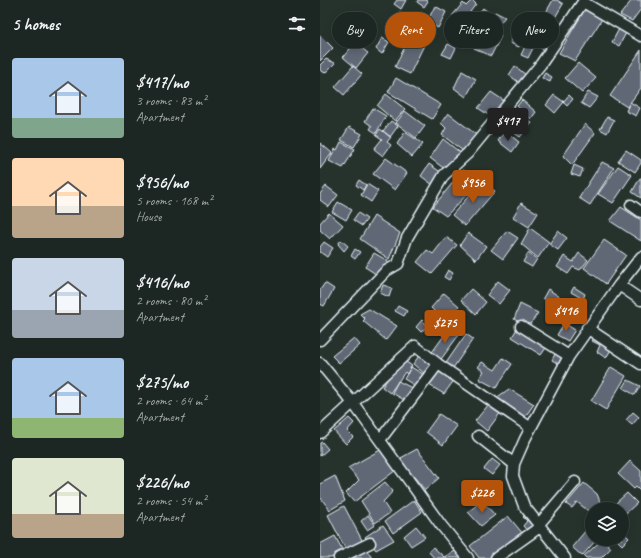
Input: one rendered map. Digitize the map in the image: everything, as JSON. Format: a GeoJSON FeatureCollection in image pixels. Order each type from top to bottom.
{"type":"FeatureCollection","features":[{"type":"Feature","properties":{"kind":"street"},"geometry":{"type":"LineString","coordinates":[[320,340],[386,271],[398,264],[406,238],[444,175],[468,153],[541,64],[583,2],[641,36]]}},
{"type":"Feature","properties":{"kind":"street"},"geometry":{"type":"LineString","coordinates":[[631,205],[641,212]]}},
{"type":"Feature","properties":{"kind":"street"},"geometry":{"type":"LineString","coordinates":[[565,558],[524,506],[513,476],[514,464],[530,428],[569,356],[619,285],[641,257]]}},
{"type":"Feature","properties":{"kind":"street"},"geometry":{"type":"LineString","coordinates":[[619,285],[641,300]]}},
{"type":"Feature","properties":{"kind":"street"},"geometry":{"type":"LineString","coordinates":[[521,326],[569,356]]}},
{"type":"Feature","properties":{"kind":"street"},"geometry":{"type":"LineString","coordinates":[[588,328],[641,364]]}},
{"type":"Feature","properties":{"kind":"street"},"geometry":{"type":"LineString","coordinates":[[320,433],[415,346],[438,364],[530,428]]}},
{"type":"Feature","properties":{"kind":"street"},"geometry":{"type":"LineString","coordinates":[[320,363],[380,440],[441,525],[468,558]]}},
{"type":"Feature","properties":{"kind":"street"},"geometry":{"type":"LineString","coordinates":[[380,440],[438,364]]}},
{"type":"Feature","properties":{"kind":"street"},"geometry":{"type":"LineString","coordinates":[[478,436],[514,464]]}},
{"type":"Feature","properties":{"kind":"street"},"geometry":{"type":"LineString","coordinates":[[496,558],[539,525],[575,482]]}},
{"type":"Feature","properties":{"kind":"street"},"geometry":{"type":"LineString","coordinates":[[338,558],[370,543]]}},
{"type":"Feature","properties":{"kind":"building"},"geometry":{"type":"Polygon","coordinates":[[[397,0],[406,0],[401,9],[394,4],[397,0]]]}},
{"type":"Feature","properties":{"kind":"building"},"geometry":{"type":"Polygon","coordinates":[[[418,0],[428,1],[424,7],[417,2],[418,0]]]}},
{"type":"Feature","properties":{"kind":"building"},"geometry":{"type":"Polygon","coordinates":[[[472,0],[476,4],[470,12],[455,12],[463,3],[466,6],[472,0]]]}},
{"type":"Feature","properties":{"kind":"building"},"geometry":{"type":"Polygon","coordinates":[[[553,0],[557,0],[563,4],[558,12],[546,12],[553,0]]]}},
{"type":"Feature","properties":{"kind":"building"},"geometry":{"type":"Polygon","coordinates":[[[632,0],[641,0],[641,9],[632,21],[620,15],[632,0]]]}},
{"type":"Feature","properties":{"kind":"building"},"geometry":{"type":"Polygon","coordinates":[[[435,6],[446,12],[444,12],[444,16],[438,28],[436,27],[436,12],[432,12],[435,6]]]}},
{"type":"Feature","properties":{"kind":"building"},"geometry":{"type":"Polygon","coordinates":[[[483,8],[488,12],[480,12],[483,8]]]}},
{"type":"Feature","properties":{"kind":"building"},"geometry":{"type":"Polygon","coordinates":[[[585,9],[602,19],[575,61],[559,53],[585,9]]]}},
{"type":"Feature","properties":{"kind":"building"},"geometry":{"type":"Polygon","coordinates":[[[619,29],[626,33],[619,46],[612,42],[619,29]]]}},
{"type":"Feature","properties":{"kind":"building"},"geometry":{"type":"Polygon","coordinates":[[[320,35],[333,48],[320,61],[320,35]]]}},
{"type":"Feature","properties":{"kind":"building"},"geometry":{"type":"Polygon","coordinates":[[[559,35],[562,37],[559,42],[559,35]]]}},
{"type":"Feature","properties":{"kind":"building"},"geometry":{"type":"Polygon","coordinates":[[[382,38],[385,40],[386,48],[382,54],[376,49],[382,38]]]}},
{"type":"Feature","properties":{"kind":"building"},"geometry":{"type":"Polygon","coordinates":[[[351,48],[362,48],[368,53],[356,68],[343,57],[351,48]]]}},
{"type":"Feature","properties":{"kind":"building"},"geometry":{"type":"Polygon","coordinates":[[[404,48],[423,48],[410,74],[395,67],[404,48]]]}},
{"type":"Feature","properties":{"kind":"building"},"geometry":{"type":"Polygon","coordinates":[[[446,48],[456,48],[451,58],[442,54],[446,48]]]}},
{"type":"Feature","properties":{"kind":"building"},"geometry":{"type":"Polygon","coordinates":[[[474,48],[495,48],[491,56],[474,48]]]}},
{"type":"Feature","properties":{"kind":"building"},"geometry":{"type":"Polygon","coordinates":[[[524,48],[533,48],[528,58],[521,55],[524,48]]]}},
{"type":"Feature","properties":{"kind":"building"},"geometry":{"type":"Polygon","coordinates":[[[541,48],[556,48],[552,54],[541,48]]]}},
{"type":"Feature","properties":{"kind":"building"},"geometry":{"type":"Polygon","coordinates":[[[641,50],[641,88],[627,107],[610,96],[641,50]]]}},
{"type":"Feature","properties":{"kind":"building"},"geometry":{"type":"Polygon","coordinates":[[[326,59],[335,63],[325,73],[320,70],[320,65],[326,59]]]}},
{"type":"Feature","properties":{"kind":"building"},"geometry":{"type":"Polygon","coordinates":[[[578,63],[596,78],[582,93],[565,78],[578,63]]]}},
{"type":"Feature","properties":{"kind":"building"},"geometry":{"type":"Polygon","coordinates":[[[353,66],[362,74],[344,95],[335,87],[353,66]]]}},
{"type":"Feature","properties":{"kind":"building"},"geometry":{"type":"Polygon","coordinates":[[[515,66],[532,80],[526,88],[509,75],[515,66]]]}},
{"type":"Feature","properties":{"kind":"building"},"geometry":{"type":"Polygon","coordinates":[[[462,71],[476,79],[466,97],[454,88],[462,71]]]}},
{"type":"Feature","properties":{"kind":"building"},"geometry":{"type":"Polygon","coordinates":[[[545,73],[552,77],[550,82],[542,78],[545,73]]]}},
{"type":"Feature","properties":{"kind":"building"},"geometry":{"type":"Polygon","coordinates":[[[396,78],[441,105],[432,119],[388,92],[396,78]]]}},
{"type":"Feature","properties":{"kind":"building"},"geometry":{"type":"Polygon","coordinates":[[[491,92],[506,102],[493,118],[478,108],[491,92]]]}},
{"type":"Feature","properties":{"kind":"building"},"geometry":{"type":"Polygon","coordinates":[[[588,92],[598,97],[589,108],[581,103],[588,92]]]}},
{"type":"Feature","properties":{"kind":"building"},"geometry":{"type":"Polygon","coordinates":[[[386,94],[405,109],[395,121],[377,106],[386,94]]]}},
{"type":"Feature","properties":{"kind":"building"},"geometry":{"type":"Polygon","coordinates":[[[554,95],[564,102],[555,113],[546,105],[554,95]]]}},
{"type":"Feature","properties":{"kind":"building"},"geometry":{"type":"Polygon","coordinates":[[[569,95],[573,99],[567,106],[563,102],[569,95]]]}},
{"type":"Feature","properties":{"kind":"building"},"geometry":{"type":"Polygon","coordinates":[[[522,100],[536,112],[531,119],[517,106],[522,100]]]}},
{"type":"Feature","properties":{"kind":"building"},"geometry":{"type":"Polygon","coordinates":[[[630,102],[640,108],[636,116],[626,111],[630,102]]]}},
{"type":"Feature","properties":{"kind":"building"},"geometry":{"type":"Polygon","coordinates":[[[373,108],[386,116],[376,133],[370,129],[372,126],[365,121],[373,108]]]}},
{"type":"Feature","properties":{"kind":"building"},"geometry":{"type":"Polygon","coordinates":[[[513,110],[532,123],[520,137],[503,125],[513,110]]]}},
{"type":"Feature","properties":{"kind":"building"},"geometry":{"type":"Polygon","coordinates":[[[405,111],[425,126],[416,138],[396,123],[405,111]]]}},
{"type":"Feature","properties":{"kind":"building"},"geometry":{"type":"Polygon","coordinates":[[[448,113],[478,136],[463,151],[442,135],[446,128],[441,123],[448,113]]]}},
{"type":"Feature","properties":{"kind":"building"},"geometry":{"type":"Polygon","coordinates":[[[607,117],[614,120],[607,133],[600,129],[607,117]]]}},
{"type":"Feature","properties":{"kind":"building"},"geometry":{"type":"Polygon","coordinates":[[[391,121],[398,126],[390,137],[383,131],[391,121]]]}},
{"type":"Feature","properties":{"kind":"building"},"geometry":{"type":"Polygon","coordinates":[[[585,124],[595,133],[572,165],[563,156],[585,124]]]}},
{"type":"Feature","properties":{"kind":"building"},"geometry":{"type":"Polygon","coordinates":[[[349,127],[362,134],[354,147],[341,140],[349,127]]]}},
{"type":"Feature","properties":{"kind":"building"},"geometry":{"type":"Polygon","coordinates":[[[380,129],[391,137],[387,142],[391,145],[383,156],[374,149],[382,139],[376,135],[380,129]]]}},
{"type":"Feature","properties":{"kind":"building"},"geometry":{"type":"Polygon","coordinates":[[[505,131],[519,142],[512,152],[498,141],[505,131]]]}},
{"type":"Feature","properties":{"kind":"building"},"geometry":{"type":"Polygon","coordinates":[[[405,132],[423,144],[412,157],[397,144],[405,132]]]}},
{"type":"Feature","properties":{"kind":"building"},"geometry":{"type":"Polygon","coordinates":[[[443,139],[462,154],[446,170],[430,158],[443,139]]]}},
{"type":"Feature","properties":{"kind":"building"},"geometry":{"type":"Polygon","coordinates":[[[341,142],[355,149],[343,168],[329,161],[335,149],[337,150],[341,142]]]}},
{"type":"Feature","properties":{"kind":"building"},"geometry":{"type":"Polygon","coordinates":[[[320,143],[332,153],[320,169],[320,143]]]}},
{"type":"Feature","properties":{"kind":"building"},"geometry":{"type":"Polygon","coordinates":[[[626,150],[641,160],[641,163],[635,172],[618,161],[626,150]]]}},
{"type":"Feature","properties":{"kind":"building"},"geometry":{"type":"Polygon","coordinates":[[[386,158],[407,173],[395,190],[373,174],[386,158]]]}},
{"type":"Feature","properties":{"kind":"building"},"geometry":{"type":"Polygon","coordinates":[[[602,162],[614,168],[590,205],[579,198],[602,162]]]}},
{"type":"Feature","properties":{"kind":"building"},"geometry":{"type":"Polygon","coordinates":[[[429,164],[442,173],[433,185],[421,176],[429,164]]]}},
{"type":"Feature","properties":{"kind":"building"},"geometry":{"type":"Polygon","coordinates":[[[574,165],[583,169],[580,177],[571,174],[574,165]]]}},
{"type":"Feature","properties":{"kind":"building"},"geometry":{"type":"Polygon","coordinates":[[[618,166],[632,175],[613,203],[598,194],[618,166]]]}},
{"type":"Feature","properties":{"kind":"building"},"geometry":{"type":"Polygon","coordinates":[[[463,170],[481,180],[446,216],[433,207],[463,170]]]}},
{"type":"Feature","properties":{"kind":"building"},"geometry":{"type":"Polygon","coordinates":[[[641,178],[641,198],[632,192],[641,178]]]}},
{"type":"Feature","properties":{"kind":"building"},"geometry":{"type":"Polygon","coordinates":[[[359,180],[366,185],[363,190],[356,185],[359,180]]]}},
{"type":"Feature","properties":{"kind":"building"},"geometry":{"type":"Polygon","coordinates":[[[481,182],[495,191],[465,226],[452,215],[481,182]]]}},
{"type":"Feature","properties":{"kind":"building"},"geometry":{"type":"Polygon","coordinates":[[[367,184],[378,191],[371,202],[361,195],[367,184]]]}},
{"type":"Feature","properties":{"kind":"building"},"geometry":{"type":"Polygon","coordinates":[[[326,186],[338,195],[329,207],[320,200],[320,194],[326,186]]]}},
{"type":"Feature","properties":{"kind":"building"},"geometry":{"type":"Polygon","coordinates":[[[338,202],[352,210],[346,220],[332,212],[338,202]]]}},
{"type":"Feature","properties":{"kind":"building"},"geometry":{"type":"Polygon","coordinates":[[[521,203],[538,213],[529,227],[513,217],[521,203]]]}},
{"type":"Feature","properties":{"kind":"building"},"geometry":{"type":"Polygon","coordinates":[[[621,207],[641,220],[641,241],[610,221],[621,207]]]}},
{"type":"Feature","properties":{"kind":"building"},"geometry":{"type":"Polygon","coordinates":[[[329,213],[343,225],[330,239],[320,230],[320,223],[329,213]]]}},
{"type":"Feature","properties":{"kind":"building"},"geometry":{"type":"Polygon","coordinates":[[[358,213],[367,219],[362,226],[353,220],[358,213]]]}},
{"type":"Feature","properties":{"kind":"building"},"geometry":{"type":"Polygon","coordinates":[[[374,216],[400,233],[389,259],[360,239],[374,216]]]}},
{"type":"Feature","properties":{"kind":"building"},"geometry":{"type":"Polygon","coordinates":[[[530,228],[549,242],[538,258],[521,244],[530,228]]]}},
{"type":"Feature","properties":{"kind":"building"},"geometry":{"type":"Polygon","coordinates":[[[507,231],[518,238],[503,259],[491,250],[507,231]]]}},
{"type":"Feature","properties":{"kind":"building"},"geometry":{"type":"Polygon","coordinates":[[[558,231],[567,238],[558,250],[549,244],[558,231]]]}},
{"type":"Feature","properties":{"kind":"building"},"geometry":{"type":"Polygon","coordinates":[[[468,233],[486,246],[476,260],[460,245],[468,233]]]}},
{"type":"Feature","properties":{"kind":"building"},"geometry":{"type":"Polygon","coordinates":[[[446,237],[457,245],[432,274],[417,262],[427,250],[433,254],[446,237]]]}},
{"type":"Feature","properties":{"kind":"building"},"geometry":{"type":"Polygon","coordinates":[[[341,240],[348,246],[344,251],[338,244],[341,240]]]}},
{"type":"Feature","properties":{"kind":"building"},"geometry":{"type":"Polygon","coordinates":[[[604,240],[626,255],[606,284],[584,268],[604,240]]]}},
{"type":"Feature","properties":{"kind":"building"},"geometry":{"type":"Polygon","coordinates":[[[324,242],[333,248],[327,257],[320,252],[320,247],[324,242]]]}},
{"type":"Feature","properties":{"kind":"building"},"geometry":{"type":"Polygon","coordinates":[[[355,249],[360,252],[355,259],[351,256],[355,249]]]}},
{"type":"Feature","properties":{"kind":"building"},"geometry":{"type":"Polygon","coordinates":[[[374,253],[388,261],[379,276],[365,267],[374,253]]]}},
{"type":"Feature","properties":{"kind":"building"},"geometry":{"type":"Polygon","coordinates":[[[528,253],[537,259],[532,267],[523,262],[528,253]]]}},
{"type":"Feature","properties":{"kind":"building"},"geometry":{"type":"Polygon","coordinates":[[[579,253],[588,260],[580,270],[573,267],[568,274],[557,267],[564,256],[573,262],[579,253]]]}},
{"type":"Feature","properties":{"kind":"building"},"geometry":{"type":"Polygon","coordinates":[[[448,270],[453,273],[449,280],[444,277],[448,270]]]}},
{"type":"Feature","properties":{"kind":"building"},"geometry":{"type":"Polygon","coordinates":[[[498,281],[510,290],[499,304],[487,295],[498,281]]]}},
{"type":"Feature","properties":{"kind":"building"},"geometry":{"type":"Polygon","coordinates":[[[325,283],[334,289],[324,306],[320,304],[320,290],[325,283]]]}},
{"type":"Feature","properties":{"kind":"building"},"geometry":{"type":"Polygon","coordinates":[[[383,285],[392,288],[389,297],[380,293],[383,285]]]}},
{"type":"Feature","properties":{"kind":"building"},"geometry":{"type":"Polygon","coordinates":[[[574,287],[585,294],[583,299],[571,292],[574,287]]]}},
{"type":"Feature","properties":{"kind":"building"},"geometry":{"type":"Polygon","coordinates":[[[471,289],[486,302],[476,314],[461,300],[471,289]]]}},
{"type":"Feature","properties":{"kind":"building"},"geometry":{"type":"Polygon","coordinates":[[[548,289],[579,310],[569,324],[550,312],[553,305],[543,298],[548,289]]]}},
{"type":"Feature","properties":{"kind":"building"},"geometry":{"type":"Polygon","coordinates":[[[444,293],[459,306],[446,322],[431,308],[444,293]]]}},
{"type":"Feature","properties":{"kind":"building"},"geometry":{"type":"Polygon","coordinates":[[[520,304],[538,313],[528,327],[514,319],[520,304]]]}},
{"type":"Feature","properties":{"kind":"building"},"geometry":{"type":"Polygon","coordinates":[[[398,306],[407,311],[404,316],[395,311],[398,306]]]}},
{"type":"Feature","properties":{"kind":"building"},"geometry":{"type":"Polygon","coordinates":[[[369,309],[397,326],[386,340],[363,321],[365,319],[360,314],[369,309]]]}},
{"type":"Feature","properties":{"kind":"building"},"geometry":{"type":"Polygon","coordinates":[[[422,320],[428,326],[421,332],[416,327],[422,320]]]}},
{"type":"Feature","properties":{"kind":"building"},"geometry":{"type":"Polygon","coordinates":[[[564,323],[575,330],[568,341],[557,335],[564,323]]]}},
{"type":"Feature","properties":{"kind":"building"},"geometry":{"type":"Polygon","coordinates":[[[451,326],[461,332],[439,362],[430,355],[451,326]]]}},
{"type":"Feature","properties":{"kind":"building"},"geometry":{"type":"Polygon","coordinates":[[[518,327],[548,345],[541,355],[512,337],[518,327]]]}},
{"type":"Feature","properties":{"kind":"building"},"geometry":{"type":"Polygon","coordinates":[[[599,330],[616,341],[606,358],[597,352],[600,345],[592,341],[599,330]]]}},
{"type":"Feature","properties":{"kind":"building"},"geometry":{"type":"Polygon","coordinates":[[[466,334],[473,339],[451,371],[444,366],[466,334]]]}},
{"type":"Feature","properties":{"kind":"building"},"geometry":{"type":"Polygon","coordinates":[[[354,338],[360,345],[339,363],[332,356],[354,338]]]}},
{"type":"Feature","properties":{"kind":"building"},"geometry":{"type":"Polygon","coordinates":[[[559,346],[565,368],[552,360],[559,346]]]}},
{"type":"Feature","properties":{"kind":"building"},"geometry":{"type":"Polygon","coordinates":[[[419,356],[433,367],[426,375],[413,364],[419,356]]]}},
{"type":"Feature","properties":{"kind":"building"},"geometry":{"type":"Polygon","coordinates":[[[503,358],[512,364],[496,388],[479,379],[484,371],[478,367],[482,362],[495,370],[503,358]]]}},
{"type":"Feature","properties":{"kind":"building"},"geometry":{"type":"Polygon","coordinates":[[[402,359],[412,366],[407,374],[405,372],[390,393],[382,387],[402,359]]]}},
{"type":"Feature","properties":{"kind":"building"},"geometry":{"type":"Polygon","coordinates":[[[411,367],[426,376],[419,388],[404,379],[411,367]]]}},
{"type":"Feature","properties":{"kind":"building"},"geometry":{"type":"Polygon","coordinates":[[[611,367],[626,376],[606,410],[591,401],[611,367]]]}},
{"type":"Feature","properties":{"kind":"building"},"geometry":{"type":"Polygon","coordinates":[[[440,369],[455,379],[444,394],[429,385],[440,369]]]}},
{"type":"Feature","properties":{"kind":"building"},"geometry":{"type":"Polygon","coordinates":[[[628,380],[640,386],[635,395],[623,388],[628,380]]]}},
{"type":"Feature","properties":{"kind":"building"},"geometry":{"type":"Polygon","coordinates":[[[398,381],[414,389],[408,402],[392,393],[398,381]]]}},
{"type":"Feature","properties":{"kind":"building"},"geometry":{"type":"Polygon","coordinates":[[[509,389],[534,404],[525,417],[496,398],[509,389]]]}},
{"type":"Feature","properties":{"kind":"building"},"geometry":{"type":"Polygon","coordinates":[[[489,404],[501,412],[487,431],[475,421],[489,404]]]}},
{"type":"Feature","properties":{"kind":"building"},"geometry":{"type":"Polygon","coordinates":[[[633,412],[639,417],[632,425],[626,420],[633,412]]]}},
{"type":"Feature","properties":{"kind":"building"},"geometry":{"type":"Polygon","coordinates":[[[439,414],[457,426],[443,445],[426,432],[439,414]]]}},
{"type":"Feature","properties":{"kind":"building"},"geometry":{"type":"Polygon","coordinates":[[[349,418],[354,423],[347,431],[353,437],[346,444],[334,431],[349,418]]]}},
{"type":"Feature","properties":{"kind":"building"},"geometry":{"type":"Polygon","coordinates":[[[322,442],[328,449],[320,456],[320,443],[322,442]]]}},
{"type":"Feature","properties":{"kind":"building"},"geometry":{"type":"Polygon","coordinates":[[[382,449],[396,470],[354,502],[346,493],[359,480],[348,468],[382,449]]]}},
{"type":"Feature","properties":{"kind":"building"},"geometry":{"type":"Polygon","coordinates":[[[417,449],[439,478],[425,490],[399,459],[417,449]]]}},
{"type":"Feature","properties":{"kind":"building"},"geometry":{"type":"Polygon","coordinates":[[[492,459],[500,465],[492,475],[484,469],[492,459]]]}},
{"type":"Feature","properties":{"kind":"building"},"geometry":{"type":"Polygon","coordinates":[[[630,461],[641,471],[641,492],[636,487],[634,489],[618,474],[630,461]]]}},
{"type":"Feature","properties":{"kind":"building"},"geometry":{"type":"Polygon","coordinates":[[[335,476],[345,501],[330,510],[320,497],[320,484],[335,476]]]}},
{"type":"Feature","properties":{"kind":"building"},"geometry":{"type":"Polygon","coordinates":[[[385,482],[393,491],[383,502],[390,513],[375,523],[361,501],[385,482]]]}},
{"type":"Feature","properties":{"kind":"building"},"geometry":{"type":"Polygon","coordinates":[[[584,483],[597,494],[600,502],[585,502],[585,508],[577,502],[572,508],[566,504],[584,483]]]}},
{"type":"Feature","properties":{"kind":"building"},"geometry":{"type":"Polygon","coordinates":[[[627,493],[637,503],[629,510],[629,502],[617,502],[627,493]]]}},
{"type":"Feature","properties":{"kind":"building"},"geometry":{"type":"Polygon","coordinates":[[[414,500],[422,512],[393,533],[385,521],[414,500]]]}},
{"type":"Feature","properties":{"kind":"building"},"geometry":{"type":"Polygon","coordinates":[[[482,501],[495,515],[481,526],[468,512],[482,501]]]}},
{"type":"Feature","properties":{"kind":"building"},"geometry":{"type":"Polygon","coordinates":[[[344,506],[364,544],[347,552],[328,515],[344,506]]]}},
{"type":"Feature","properties":{"kind":"building"},"geometry":{"type":"Polygon","coordinates":[[[531,509],[544,523],[531,535],[523,526],[527,521],[523,517],[531,509]]]}},
{"type":"Feature","properties":{"kind":"building"},"geometry":{"type":"Polygon","coordinates":[[[368,515],[375,525],[367,530],[361,521],[368,515]]]}},
{"type":"Feature","properties":{"kind":"building"},"geometry":{"type":"Polygon","coordinates":[[[508,516],[524,535],[493,558],[479,558],[470,546],[508,516]]]}},
{"type":"Feature","properties":{"kind":"building"},"geometry":{"type":"Polygon","coordinates":[[[383,525],[394,540],[376,550],[365,537],[383,525]]]}},
{"type":"Feature","properties":{"kind":"building"},"geometry":{"type":"Polygon","coordinates":[[[416,526],[425,537],[411,546],[404,536],[416,526]]]}},
{"type":"Feature","properties":{"kind":"building"},"geometry":{"type":"Polygon","coordinates":[[[585,531],[585,546],[591,546],[582,556],[572,547],[585,531]]]}},
{"type":"Feature","properties":{"kind":"building"},"geometry":{"type":"Polygon","coordinates":[[[335,536],[343,551],[331,558],[320,558],[320,544],[335,536]]]}},
{"type":"Feature","properties":{"kind":"building"},"geometry":{"type":"Polygon","coordinates":[[[595,546],[609,546],[611,548],[601,558],[586,558],[584,556],[595,546]]]}},
{"type":"Feature","properties":{"kind":"building"},"geometry":{"type":"Polygon","coordinates":[[[433,547],[444,557],[455,551],[462,558],[434,558],[429,552],[433,547]]]}},
{"type":"Feature","properties":{"kind":"building"},"geometry":{"type":"Polygon","coordinates":[[[365,548],[372,558],[349,558],[365,548]]]}}]}
